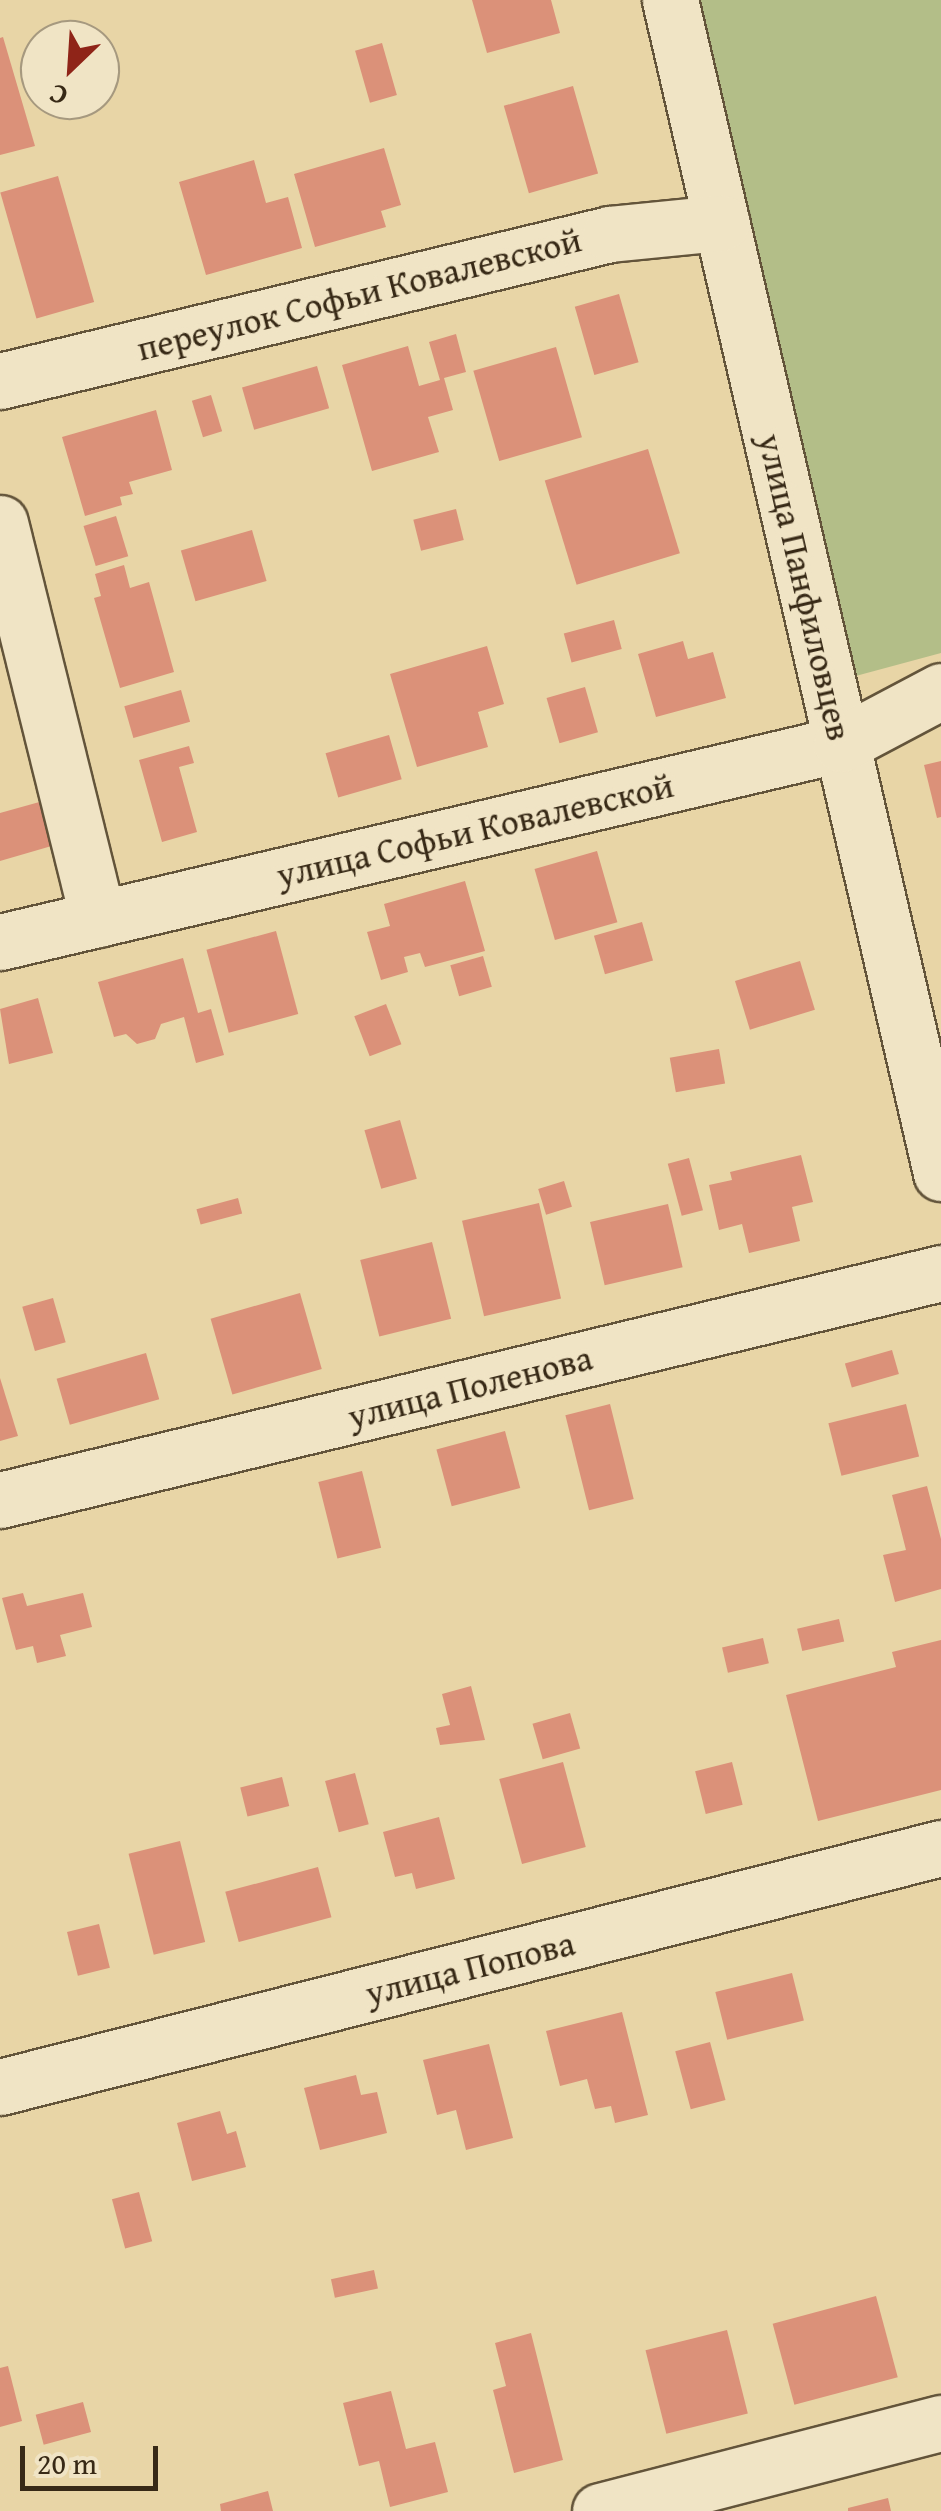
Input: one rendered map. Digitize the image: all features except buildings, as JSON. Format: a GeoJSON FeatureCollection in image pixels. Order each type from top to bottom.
{"type":"FeatureCollection","features":[{"type":"Feature","properties":{"kind":"street","name":"улица Панфиловцев"},"geometry":{"type":"LineString","coordinates":[[670,0],[941,1173]]}},
{"type":"Feature","properties":{"kind":"street","name":"переулок Софьи Ковалевской"},"geometry":{"type":"LineString","coordinates":[[0,381],[610,234],[721,224]]}},
{"type":"Feature","properties":{"kind":"street"},"geometry":{"type":"LineString","coordinates":[[0,522],[98,919]]}},
{"type":"Feature","properties":{"kind":"street","name":"улица Софьи Ковалевской"},"geometry":{"type":"LineString","coordinates":[[0,942],[841,744],[941,691]]}},
{"type":"Feature","properties":{"kind":"street","name":"улица Поленова"},"geometry":{"type":"LineString","coordinates":[[0,1500],[941,1273]]}},
{"type":"Feature","properties":{"kind":"street","name":"улица Попова"},"geometry":{"type":"LineString","coordinates":[[0,2087],[941,1848]]}},
{"type":"Feature","properties":{"kind":"street"},"geometry":{"type":"LineString","coordinates":[[600,2511],[941,2423]]}},
{"type":"Feature","properties":{"kind":"green space"},"geometry":{"type":"Polygon","coordinates":[[[698,0],[941,0],[941,653],[852,677],[698,0]]]}}]}
